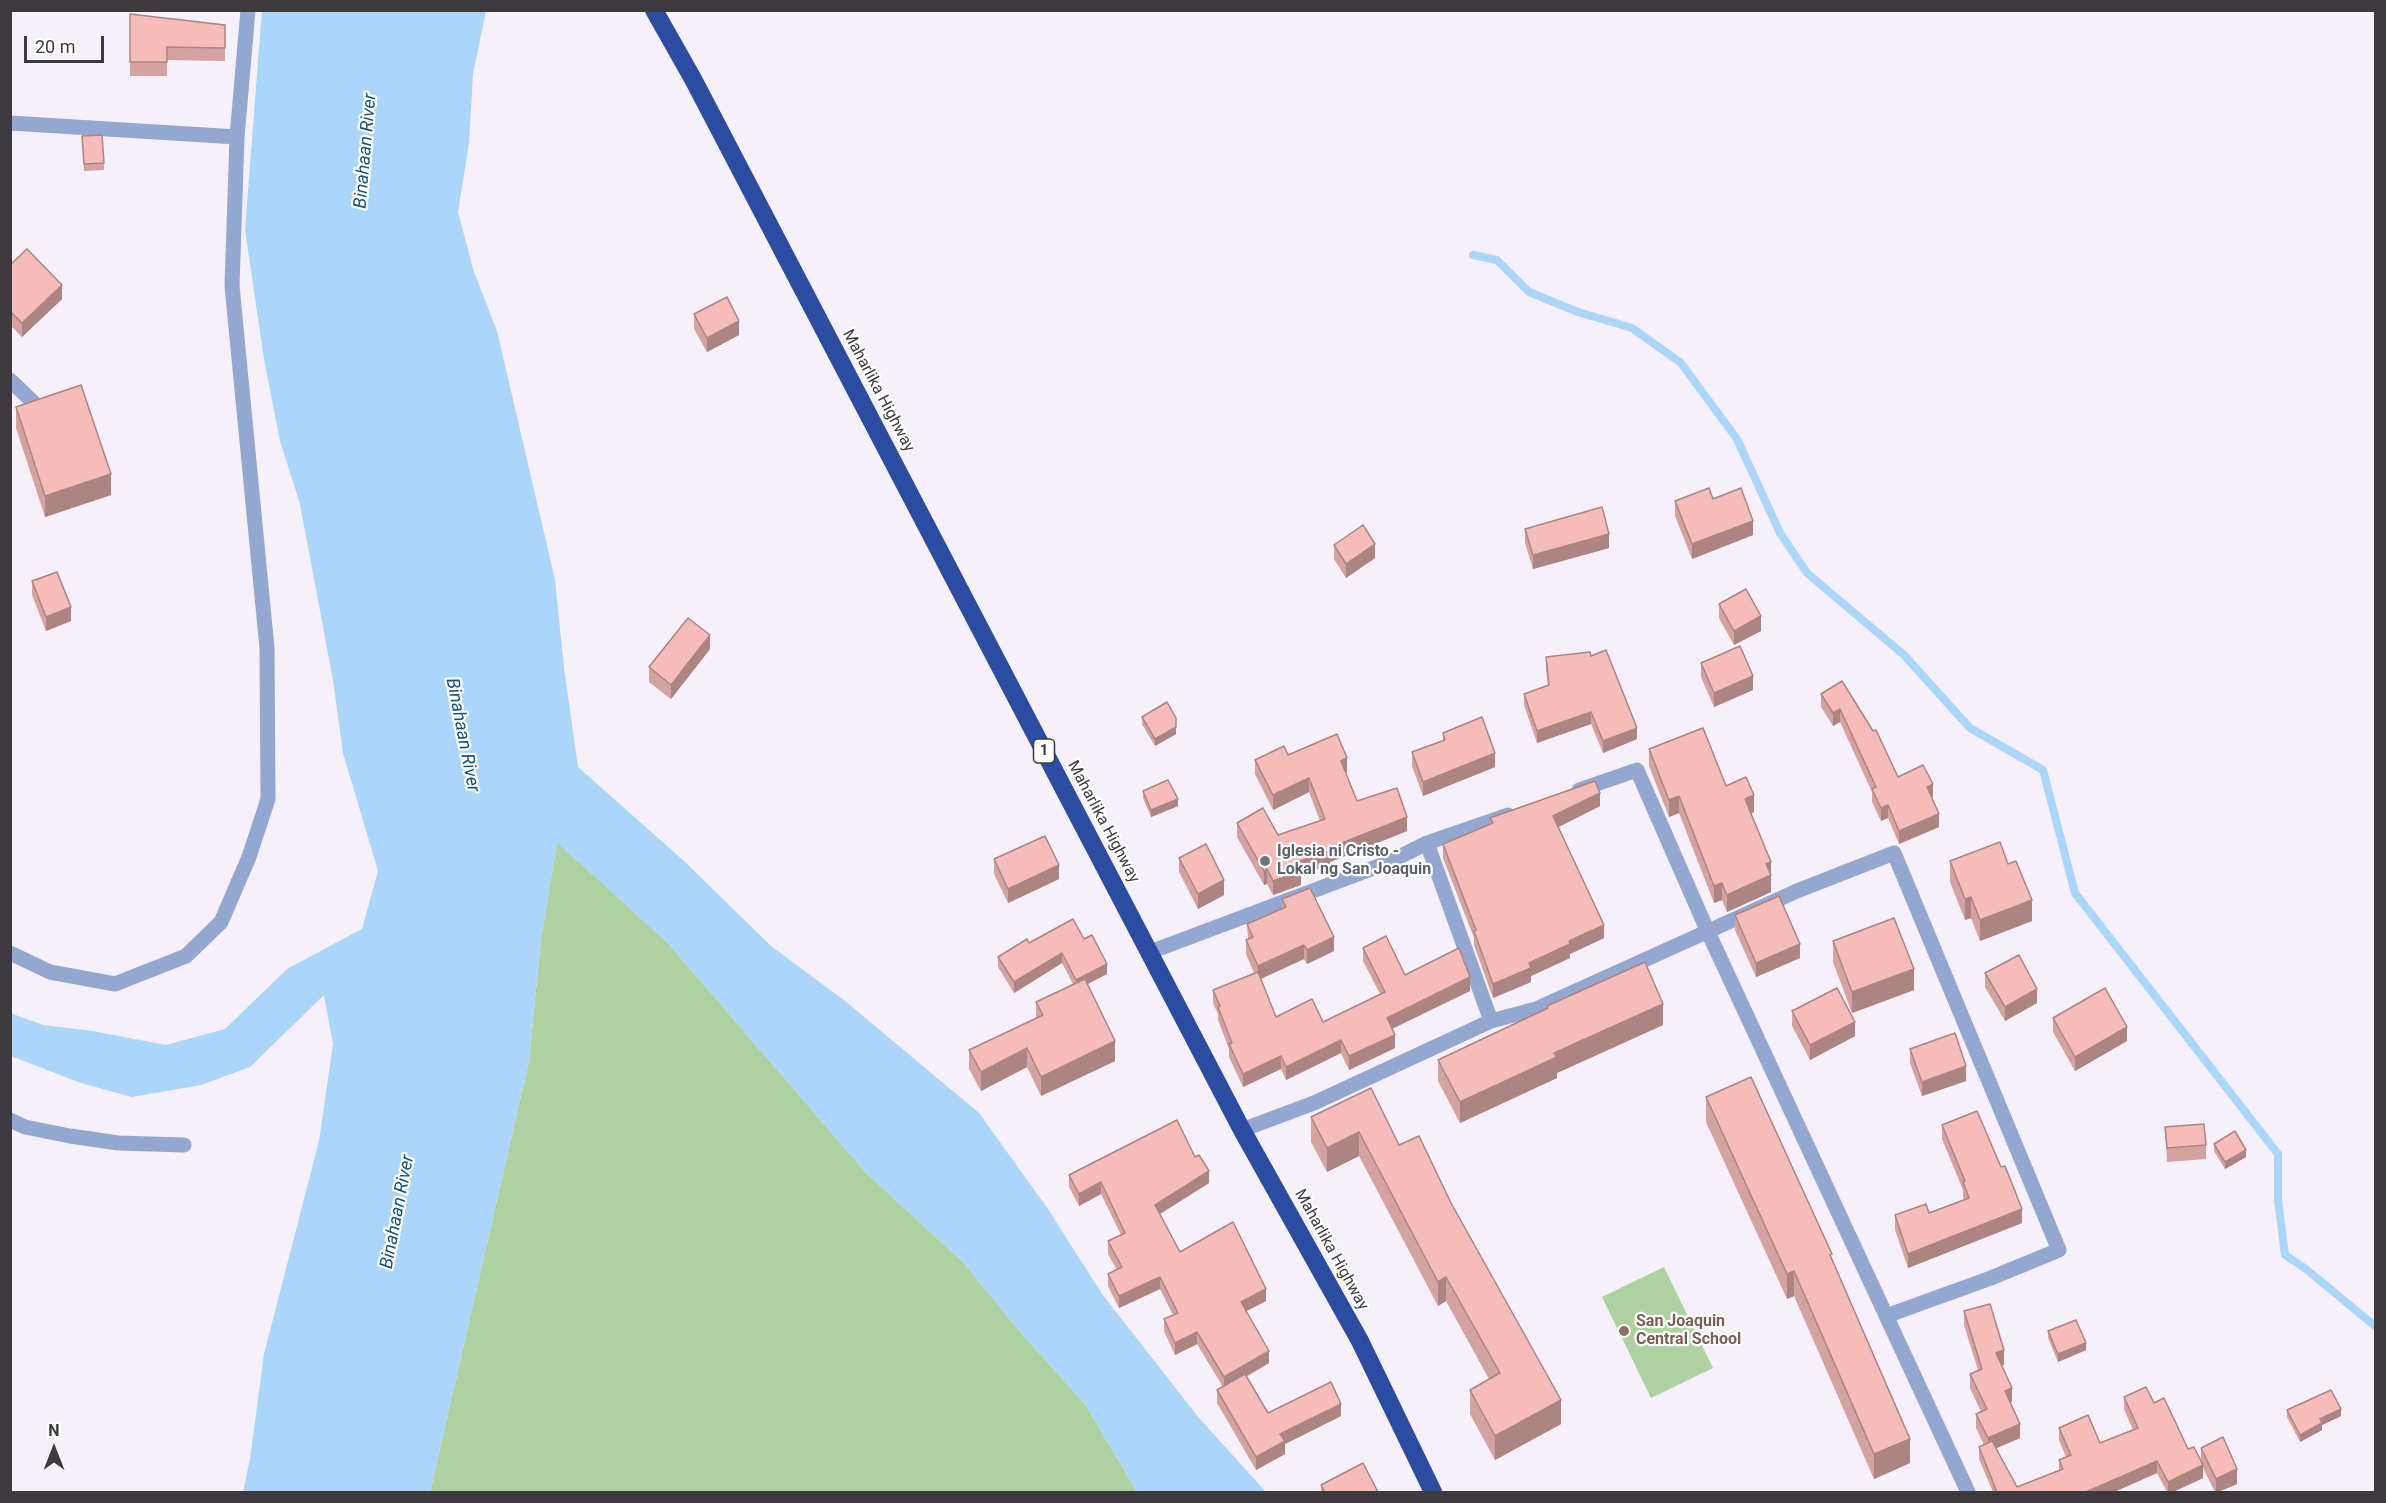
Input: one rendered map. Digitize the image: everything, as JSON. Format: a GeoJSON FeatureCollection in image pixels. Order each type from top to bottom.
{"type":"FeatureCollection","features":[{"type":"Feature","properties":{"kind":"highway","name":"Maharlika Highway"},"geometry":{"type":"LineString","coordinates":[[654,10],[693,79],[1242,1130],[1359,1341],[1434,1492]]}},
{"type":"Feature","properties":{"kind":"street"},"geometry":{"type":"LineString","coordinates":[[10,953],[50,972],[115,984],[186,956],[221,922],[249,857],[268,799],[267,648],[232,286],[237,136],[248,10]]}},
{"type":"Feature","properties":{"kind":"street"},"geometry":{"type":"LineString","coordinates":[[10,123],[237,136]]}},
{"type":"Feature","properties":{"kind":"street"},"geometry":{"type":"LineString","coordinates":[[10,380],[36,405]]}},
{"type":"Feature","properties":{"kind":"street"},"geometry":{"type":"LineString","coordinates":[[1560,796],[1637,770],[1708,932],[1968,1492]]}},
{"type":"Feature","properties":{"kind":"street"},"geometry":{"type":"LineString","coordinates":[[1150,952],[1388,863],[1428,843],[1527,808]]}},
{"type":"Feature","properties":{"kind":"street"},"geometry":{"type":"LineString","coordinates":[[1428,843],[1491,1021]]}},
{"type":"Feature","properties":{"kind":"street"},"geometry":{"type":"LineString","coordinates":[[1242,1130],[1314,1103],[1491,1021],[1536,1009],[1797,891],[1894,853],[2060,1250],[1886,1316]]}},
{"type":"Feature","properties":{"kind":"street"},"geometry":{"type":"LineString","coordinates":[[10,1120],[25,1127],[80,1138],[118,1143],[184,1145]]}},
{"type":"Feature","properties":{"kind":"green space"},"geometry":{"type":"Polygon","coordinates":[[[557,842],[668,943],[866,1173],[963,1262],[1021,1333],[1085,1404],[1137,1492],[430,1492],[529,1061],[541,939],[557,842]]]}},
{"type":"Feature","properties":{"kind":"green space"},"geometry":{"type":"Polygon","coordinates":[[[1664,1267],[1713,1368],[1651,1398],[1602,1297],[1664,1267]]]}},
{"type":"Feature","properties":{"kind":"water","name":"Binahaan River"},"geometry":{"type":"Polygon","coordinates":[[[262,10],[486,11],[473,74],[469,143],[458,212],[474,272],[497,331],[555,580],[564,668],[578,767],[684,861],[771,946],[845,1001],[979,1113],[1048,1209],[1102,1294],[1199,1418],[1266,1492],[1137,1492],[1085,1404],[1021,1333],[963,1262],[866,1173],[668,943],[557,843],[541,939],[529,1061],[430,1492],[243,1492],[250,1459],[264,1354],[319,1141],[333,1044],[324,995],[250,1067],[201,1085],[132,1097],[81,1083],[11,1056],[10,1013],[43,1025],[92,1031],[166,1045],[225,1029],[287,969],[362,929],[378,871],[343,753],[333,680],[300,504],[280,441],[264,359],[245,230],[262,10]]]}},
{"type":"Feature","properties":{"kind":"building"},"geometry":{"type":"Polygon","coordinates":[[[130,14],[225,25],[225,48],[167,47],[167,62],[130,62],[130,14]]]}},
{"type":"Feature","properties":{"kind":"building"},"geometry":{"type":"Polygon","coordinates":[[[102,135],[104,163],[84,164],[82,136],[102,135]]]}},
{"type":"Feature","properties":{"kind":"building"},"geometry":{"type":"Polygon","coordinates":[[[27,249],[62,285],[22,323],[10,311],[10,265],[27,249]]]}},
{"type":"Feature","properties":{"kind":"building"},"geometry":{"type":"Polygon","coordinates":[[[727,297],[739,321],[707,338],[694,314],[727,297]]]}},
{"type":"Feature","properties":{"kind":"building"},"geometry":{"type":"Polygon","coordinates":[[[81,385],[111,474],[45,496],[16,407],[81,385]]]}},
{"type":"Feature","properties":{"kind":"building"},"geometry":{"type":"Polygon","coordinates":[[[1709,488],[1713,499],[1741,488],[1753,521],[1692,544],[1675,501],[1709,488]]]}},
{"type":"Feature","properties":{"kind":"building"},"geometry":{"type":"Polygon","coordinates":[[[1602,507],[1609,534],[1533,555],[1525,529],[1602,507]]]}},
{"type":"Feature","properties":{"kind":"building"},"geometry":{"type":"Polygon","coordinates":[[[1363,525],[1375,544],[1346,564],[1334,545],[1363,525]]]}},
{"type":"Feature","properties":{"kind":"building"},"geometry":{"type":"Polygon","coordinates":[[[57,572],[71,607],[46,617],[32,581],[57,572]]]}},
{"type":"Feature","properties":{"kind":"building"},"geometry":{"type":"Polygon","coordinates":[[[1746,589],[1761,616],[1734,631],[1719,604],[1746,589]]]}},
{"type":"Feature","properties":{"kind":"building"},"geometry":{"type":"Polygon","coordinates":[[[688,618],[710,635],[671,685],[649,667],[688,618]]]}},
{"type":"Feature","properties":{"kind":"building"},"geometry":{"type":"Polygon","coordinates":[[[1740,646],[1753,676],[1714,693],[1701,663],[1740,646]]]}},
{"type":"Feature","properties":{"kind":"building"},"geometry":{"type":"Polygon","coordinates":[[[1606,650],[1637,728],[1603,741],[1591,712],[1537,731],[1524,694],[1549,685],[1546,657],[1590,652],[1591,656],[1606,650]]]}},
{"type":"Feature","properties":{"kind":"building"},"geometry":{"type":"Polygon","coordinates":[[[1842,681],[1873,731],[1876,730],[1898,777],[1923,765],[1933,784],[1927,787],[1939,814],[1899,831],[1888,805],[1881,808],[1872,789],[1876,787],[1840,709],[1833,713],[1821,694],[1842,681]]]}},
{"type":"Feature","properties":{"kind":"building"},"geometry":{"type":"Polygon","coordinates":[[[1167,702],[1176,718],[1176,727],[1155,739],[1142,717],[1167,702]]]}},
{"type":"Feature","properties":{"kind":"building"},"geometry":{"type":"Polygon","coordinates":[[[1482,717],[1495,753],[1423,782],[1412,752],[1445,740],[1443,733],[1482,717]]]}},
{"type":"Feature","properties":{"kind":"building"},"geometry":{"type":"Polygon","coordinates":[[[1703,728],[1726,786],[1746,777],[1754,795],[1745,799],[1771,862],[1766,864],[1771,875],[1727,895],[1722,883],[1714,886],[1679,796],[1669,800],[1649,749],[1703,728]]]}},
{"type":"Feature","properties":{"kind":"building"},"geometry":{"type":"Polygon","coordinates":[[[1337,734],[1347,758],[1341,761],[1357,801],[1397,788],[1407,817],[1329,848],[1330,851],[1297,862],[1301,871],[1273,881],[1267,869],[1264,871],[1237,823],[1263,808],[1278,835],[1325,819],[1309,778],[1273,795],[1255,760],[1284,746],[1288,755],[1337,734]]]}},
{"type":"Feature","properties":{"kind":"building"},"geometry":{"type":"Polygon","coordinates":[[[1168,780],[1178,799],[1151,810],[1143,791],[1168,780]]]}},
{"type":"Feature","properties":{"kind":"building"},"geometry":{"type":"Polygon","coordinates":[[[1595,781],[1600,793],[1553,816],[1604,925],[1529,963],[1531,968],[1493,984],[1474,931],[1476,930],[1443,844],[1493,823],[1490,818],[1595,781]]]}},
{"type":"Feature","properties":{"kind":"building"},"geometry":{"type":"Polygon","coordinates":[[[1045,836],[1059,865],[1008,889],[994,859],[1045,836]]]}},
{"type":"Feature","properties":{"kind":"building"},"geometry":{"type":"Polygon","coordinates":[[[2000,842],[2008,864],[2016,861],[2032,900],[1980,920],[1971,897],[1965,899],[1950,861],[2000,842]]]}},
{"type":"Feature","properties":{"kind":"building"},"geometry":{"type":"Polygon","coordinates":[[[1206,844],[1224,880],[1198,894],[1179,858],[1206,844]]]}},
{"type":"Feature","properties":{"kind":"building"},"geometry":{"type":"Polygon","coordinates":[[[1310,888],[1334,937],[1307,950],[1304,945],[1258,966],[1246,940],[1253,937],[1247,924],[1286,907],[1282,899],[1310,888]]]}},
{"type":"Feature","properties":{"kind":"building"},"geometry":{"type":"Polygon","coordinates":[[[1779,896],[1800,944],[1756,963],[1735,915],[1779,896]]]}},
{"type":"Feature","properties":{"kind":"building"},"geometry":{"type":"Polygon","coordinates":[[[1894,918],[1914,969],[1852,992],[1833,941],[1894,918]]]}},
{"type":"Feature","properties":{"kind":"building"},"geometry":{"type":"Polygon","coordinates":[[[1073,919],[1084,939],[1092,935],[1107,964],[1076,980],[1062,953],[1014,982],[998,957],[1027,939],[1029,943],[1073,919]]]}},
{"type":"Feature","properties":{"kind":"building"},"geometry":{"type":"Polygon","coordinates":[[[1386,936],[1405,975],[1459,948],[1470,977],[1387,1018],[1395,1035],[1349,1056],[1341,1040],[1286,1067],[1281,1056],[1243,1074],[1229,1044],[1232,1043],[1213,990],[1258,972],[1276,1017],[1312,999],[1323,1022],[1385,992],[1363,948],[1386,936]]]}},
{"type":"Feature","properties":{"kind":"building"},"geometry":{"type":"Polygon","coordinates":[[[2019,955],[2037,989],[2005,1007],[1985,973],[2019,955]]]}},
{"type":"Feature","properties":{"kind":"building"},"geometry":{"type":"Polygon","coordinates":[[[1645,962],[1663,1004],[1554,1053],[1557,1057],[1460,1102],[1438,1060],[1548,1008],[1547,1006],[1645,962]]]}},
{"type":"Feature","properties":{"kind":"building"},"geometry":{"type":"Polygon","coordinates":[[[1085,979],[1115,1041],[1041,1077],[1027,1048],[981,1072],[969,1050],[1043,1015],[1036,1002],[1085,979]]]}},
{"type":"Feature","properties":{"kind":"building"},"geometry":{"type":"Polygon","coordinates":[[[1837,988],[1855,1022],[1810,1045],[1792,1011],[1837,988]]]}},
{"type":"Feature","properties":{"kind":"building"},"geometry":{"type":"Polygon","coordinates":[[[2105,988],[2127,1027],[2075,1057],[2053,1018],[2105,988]]]}},
{"type":"Feature","properties":{"kind":"building"},"geometry":{"type":"Polygon","coordinates":[[[1955,1033],[1966,1066],[1922,1082],[1910,1049],[1955,1033]]]}},
{"type":"Feature","properties":{"kind":"building"},"geometry":{"type":"Polygon","coordinates":[[[1751,1077],[1832,1254],[1830,1255],[1910,1439],[1874,1454],[1794,1271],[1787,1274],[1706,1097],[1751,1077]]]}},
{"type":"Feature","properties":{"kind":"building"},"geometry":{"type":"Polygon","coordinates":[[[1371,1088],[1399,1145],[1419,1136],[1451,1203],[1561,1400],[1495,1436],[1470,1390],[1500,1373],[1446,1277],[1438,1282],[1359,1132],[1327,1148],[1311,1117],[1371,1088]]]}},
{"type":"Feature","properties":{"kind":"building"},"geometry":{"type":"Polygon","coordinates":[[[1977,1111],[2001,1167],[2005,1166],[2022,1209],[1908,1254],[1895,1215],[1926,1204],[1929,1213],[1969,1198],[1963,1182],[1965,1181],[1942,1125],[1977,1111]]]}},
{"type":"Feature","properties":{"kind":"building"},"geometry":{"type":"Polygon","coordinates":[[[1177,1120],[1195,1157],[1199,1155],[1209,1171],[1155,1205],[1180,1252],[1233,1222],[1266,1289],[1241,1302],[1269,1351],[1224,1377],[1197,1332],[1175,1343],[1164,1319],[1178,1313],[1160,1277],[1119,1296],[1108,1274],[1122,1267],[1108,1241],[1125,1233],[1101,1182],[1079,1194],[1069,1175],[1177,1120]]]}},
{"type":"Feature","properties":{"kind":"building"},"geometry":{"type":"Polygon","coordinates":[[[2204,1124],[2206,1145],[2167,1148],[2165,1127],[2204,1124]]]}},
{"type":"Feature","properties":{"kind":"building"},"geometry":{"type":"Polygon","coordinates":[[[2235,1131],[2246,1150],[2225,1162],[2214,1144],[2235,1131]]]}},
{"type":"Feature","properties":{"kind":"building"},"geometry":{"type":"Polygon","coordinates":[[[1990,1304],[2004,1350],[1996,1353],[2012,1388],[2005,1391],[2020,1424],[1988,1438],[1976,1414],[1987,1409],[1970,1374],[1982,1369],[1964,1311],[1990,1304]]]}},
{"type":"Feature","properties":{"kind":"building"},"geometry":{"type":"Polygon","coordinates":[[[2076,1320],[2086,1343],[2058,1354],[2048,1331],[2076,1320]]]}},
{"type":"Feature","properties":{"kind":"building"},"geometry":{"type":"Polygon","coordinates":[[[1245,1374],[1268,1413],[1331,1382],[1341,1404],[1280,1434],[1285,1441],[1256,1457],[1217,1390],[1245,1374]]]}},
{"type":"Feature","properties":{"kind":"building"},"geometry":{"type":"Polygon","coordinates":[[[2146,1387],[2154,1403],[2164,1398],[2188,1449],[2194,1447],[2203,1465],[2168,1482],[2157,1461],[2086,1492],[1997,1492],[1979,1447],[1992,1441],[2017,1487],[2063,1469],[2059,1460],[2071,1455],[2059,1428],[2088,1415],[2100,1443],[2138,1428],[2124,1397],[2146,1387]]]}},
{"type":"Feature","properties":{"kind":"building"},"geometry":{"type":"Polygon","coordinates":[[[2331,1390],[2341,1409],[2320,1419],[2322,1423],[2300,1435],[2287,1410],[2331,1390]]]}},
{"type":"Feature","properties":{"kind":"building"},"geometry":{"type":"Polygon","coordinates":[[[2223,1437],[2237,1469],[2216,1479],[2201,1448],[2223,1437]]]}},
{"type":"Feature","properties":{"kind":"building"},"geometry":{"type":"Polygon","coordinates":[[[1363,1463],[1378,1492],[1325,1492],[1321,1485],[1363,1463]]]}},
{"type":"Feature","properties":{"kind":"waterway"},"geometry":{"type":"LineString","coordinates":[[1473,255],[1497,260],[1529,292],[1578,312],[1632,328],[1681,363],[1737,439],[1780,533],[1807,573],[1904,655],[1970,728],[2043,770],[2075,893],[2278,1154],[2278,1200],[2285,1255],[2306,1269],[2376,1327]]}},
{"type":"Feature","properties":{"kind":"place","name":"Iglesia ni Cristo - Lokal ng San Joaquin"},"geometry":{"type":"Point","coordinates":[1265,861]}},
{"type":"Feature","properties":{"kind":"place","name":"San Joaquin Central School"},"geometry":{"type":"Point","coordinates":[1624,1331]}}]}
